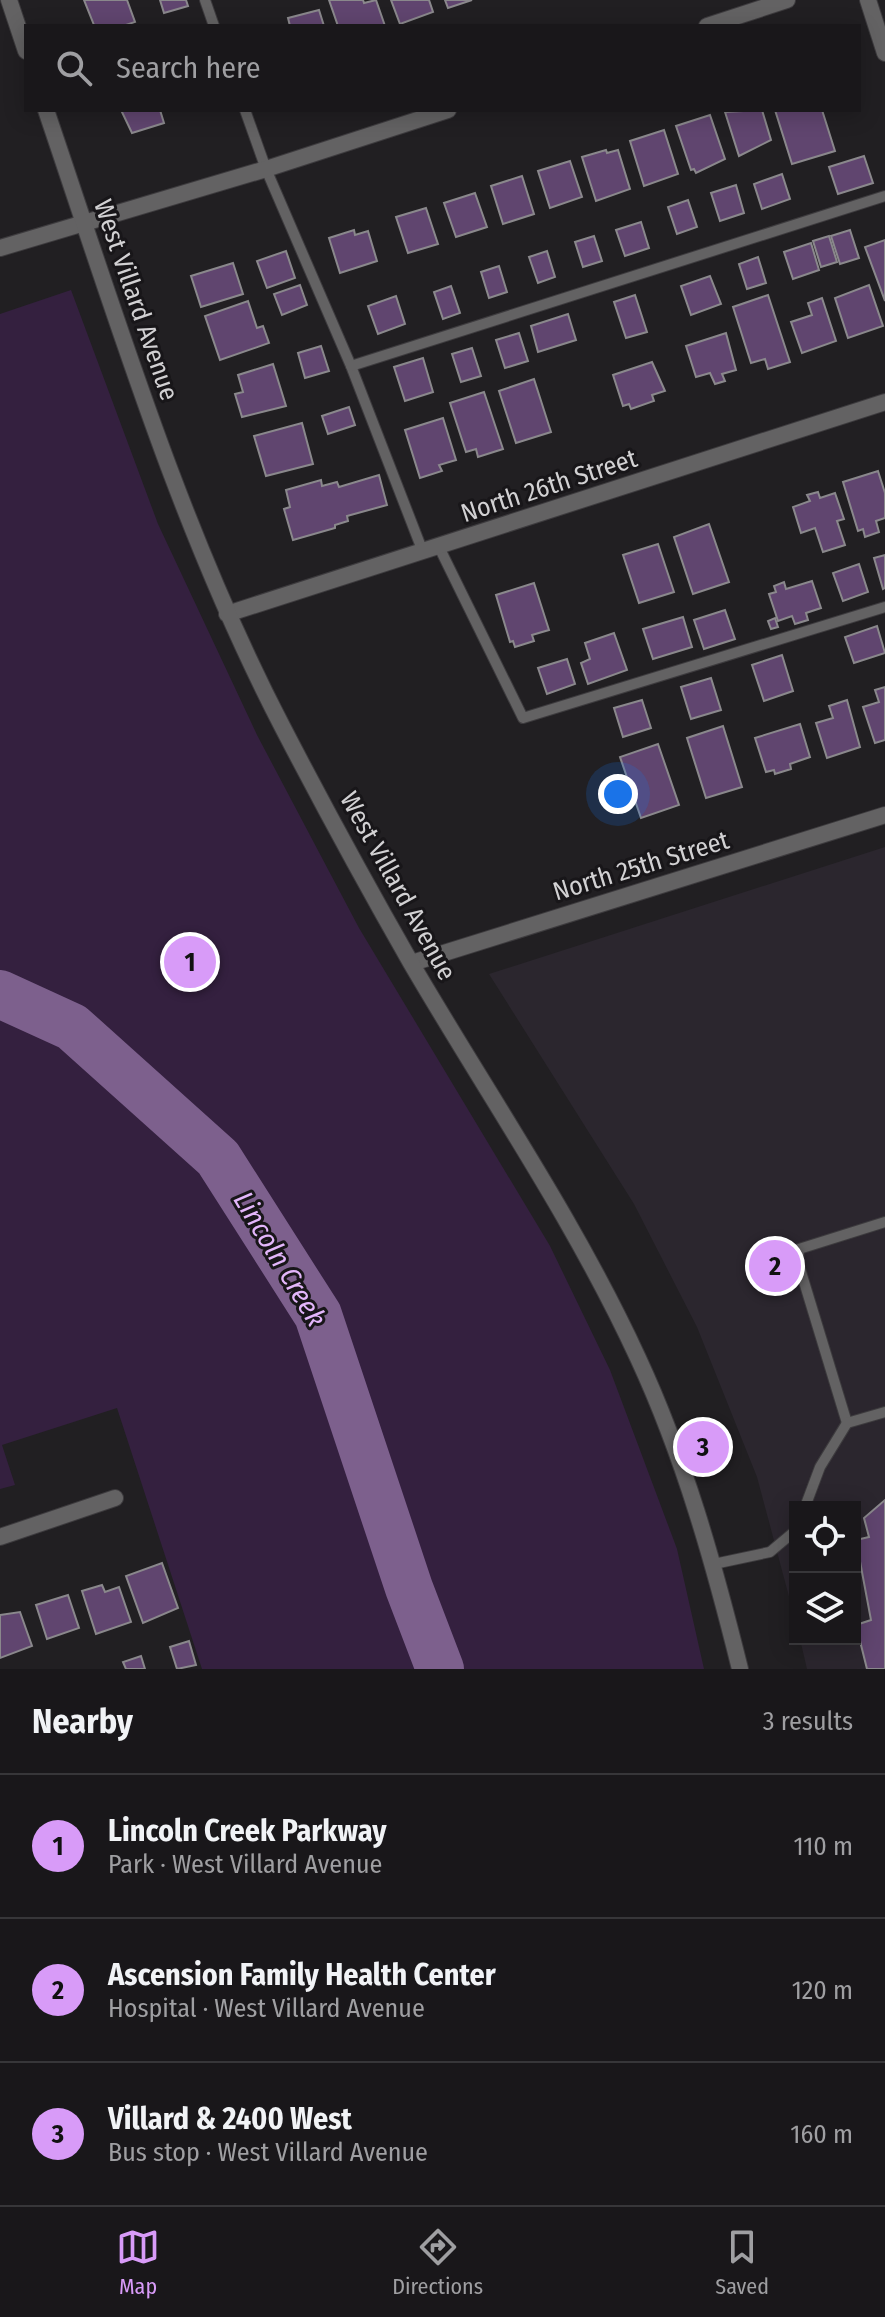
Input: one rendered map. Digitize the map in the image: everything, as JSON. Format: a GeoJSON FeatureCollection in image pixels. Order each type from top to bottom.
{"type":"FeatureCollection","features":[{"type":"Feature","properties":{"kind":"street"},"geometry":{"type":"LineString","coordinates":[[9,0],[24,45]]}},
{"type":"Feature","properties":{"kind":"street"},"geometry":{"type":"LineString","coordinates":[[713,24],[787,0]]}},
{"type":"Feature","properties":{"kind":"street"},"geometry":{"type":"LineString","coordinates":[[868,0],[885,53]]}},
{"type":"Feature","properties":{"kind":"street","name":"West Villard Avenue"},"geometry":{"type":"LineString","coordinates":[[47,112],[171,477],[227,614],[283,727],[412,963],[563,1211],[639,1361],[714,1564],[740,1669]]}},
{"type":"Feature","properties":{"kind":"street"},"geometry":{"type":"LineString","coordinates":[[0,248],[266,169],[442,112]]}},
{"type":"Feature","properties":{"kind":"street","name":"North 26th Street"},"geometry":{"type":"LineString","coordinates":[[227,614],[885,402]]}},
{"type":"Feature","properties":{"kind":"street","name":"North 25th Street"},"geometry":{"type":"LineString","coordinates":[[412,963],[885,815]]}},
{"type":"Feature","properties":{"kind":"street"},"geometry":{"type":"LineString","coordinates":[[0,1537],[115,1498]]}},
{"type":"Feature","properties":{"kind":"lane"},"geometry":{"type":"LineString","coordinates":[[205,0],[213,24]]}},
{"type":"Feature","properties":{"kind":"lane"},"geometry":{"type":"LineString","coordinates":[[246,112],[266,169],[351,366],[423,552]]}},
{"type":"Feature","properties":{"kind":"lane"},"geometry":{"type":"LineString","coordinates":[[351,366],[885,196]]}},
{"type":"Feature","properties":{"kind":"lane"},"geometry":{"type":"LineString","coordinates":[[439,547],[523,718],[885,607]]}},
{"type":"Feature","properties":{"kind":"lane"},"geometry":{"type":"LineString","coordinates":[[847,1423],[798,1262],[799,1249],[885,1222]]}},
{"type":"Feature","properties":{"kind":"lane"},"geometry":{"type":"LineString","coordinates":[[807,1501],[820,1467],[847,1423],[885,1412]]}},
{"type":"Feature","properties":{"kind":"lane"},"geometry":{"type":"LineString","coordinates":[[714,1564],[770,1552],[789,1536]]}},
{"type":"Feature","properties":{"kind":"shaded area"},"geometry":{"type":"Polygon","coordinates":[[[71,290],[158,524],[257,735],[359,928],[550,1246],[610,1370],[677,1549],[704,1669],[202,1669],[117,1408],[2,1445],[15,1485],[0,1489],[0,314],[71,290]]]}},
{"type":"Feature","properties":{"kind":"shaded area"},"geometry":{"type":"Polygon","coordinates":[[[885,847],[885,1669],[807,1669],[801,1645],[861,1645],[861,1501],[789,1501],[789,1597],[757,1477],[697,1327],[634,1204],[489,974],[885,847]]]}},
{"type":"Feature","properties":{"kind":"building"},"geometry":{"type":"Polygon","coordinates":[[[84,0],[127,0],[135,22],[129,24],[94,24],[84,0]]]}},
{"type":"Feature","properties":{"kind":"building"},"geometry":{"type":"Polygon","coordinates":[[[160,0],[186,0],[188,6],[164,13],[160,0]]]}},
{"type":"Feature","properties":{"kind":"building"},"geometry":{"type":"Polygon","coordinates":[[[329,0],[363,0],[364,3],[376,0],[384,24],[337,24],[329,0]]]}},
{"type":"Feature","properties":{"kind":"building"},"geometry":{"type":"Polygon","coordinates":[[[391,0],[429,0],[433,12],[400,24],[391,0]]]}},
{"type":"Feature","properties":{"kind":"building"},"geometry":{"type":"Polygon","coordinates":[[[445,0],[472,0],[448,8],[445,0]]]}},
{"type":"Feature","properties":{"kind":"building"},"geometry":{"type":"Polygon","coordinates":[[[319,10],[323,24],[290,24],[288,18],[319,10]]]}},
{"type":"Feature","properties":{"kind":"building"},"geometry":{"type":"Polygon","coordinates":[[[122,112],[161,112],[164,123],[132,133],[122,112]]]}},
{"type":"Feature","properties":{"kind":"building"},"geometry":{"type":"Polygon","coordinates":[[[725,112],[763,112],[771,140],[739,156],[725,112]]]}},
{"type":"Feature","properties":{"kind":"building"},"geometry":{"type":"Polygon","coordinates":[[[776,112],[823,112],[835,151],[792,164],[776,112]]]}},
{"type":"Feature","properties":{"kind":"building"},"geometry":{"type":"Polygon","coordinates":[[[710,115],[725,159],[696,173],[694,169],[691,170],[676,126],[710,115]]]}},
{"type":"Feature","properties":{"kind":"building"},"geometry":{"type":"Polygon","coordinates":[[[664,130],[678,174],[644,186],[630,141],[664,130]]]}},
{"type":"Feature","properties":{"kind":"building"},"geometry":{"type":"Polygon","coordinates":[[[606,150],[607,153],[618,150],[630,189],[596,201],[582,157],[606,150]]]}},
{"type":"Feature","properties":{"kind":"building"},"geometry":{"type":"Polygon","coordinates":[[[864,156],[873,183],[838,194],[829,167],[864,156]]]}},
{"type":"Feature","properties":{"kind":"building"},"geometry":{"type":"Polygon","coordinates":[[[570,161],[582,197],[550,208],[538,171],[570,161]]]}},
{"type":"Feature","properties":{"kind":"building"},"geometry":{"type":"Polygon","coordinates":[[[782,174],[790,199],[762,209],[754,184],[782,174]]]}},
{"type":"Feature","properties":{"kind":"building"},"geometry":{"type":"Polygon","coordinates":[[[522,176],[534,214],[503,224],[491,186],[522,176]]]}},
{"type":"Feature","properties":{"kind":"building"},"geometry":{"type":"Polygon","coordinates":[[[736,185],[744,213],[720,221],[711,193],[736,185]]]}},
{"type":"Feature","properties":{"kind":"building"},"geometry":{"type":"Polygon","coordinates":[[[475,193],[487,227],[456,237],[444,203],[475,193]]]}},
{"type":"Feature","properties":{"kind":"building"},"geometry":{"type":"Polygon","coordinates":[[[688,200],[697,227],[677,234],[668,207],[688,200]]]}},
{"type":"Feature","properties":{"kind":"building"},"geometry":{"type":"Polygon","coordinates":[[[426,208],[438,244],[408,253],[396,217],[426,208]]]}},
{"type":"Feature","properties":{"kind":"building"},"geometry":{"type":"Polygon","coordinates":[[[641,222],[649,248],[625,256],[616,230],[641,222]]]}},
{"type":"Feature","properties":{"kind":"building"},"geometry":{"type":"Polygon","coordinates":[[[354,230],[355,235],[368,231],[377,261],[340,273],[329,238],[354,230]]]}},
{"type":"Feature","properties":{"kind":"building"},"geometry":{"type":"Polygon","coordinates":[[[850,230],[859,258],[840,264],[831,236],[850,230]]]}},
{"type":"Feature","properties":{"kind":"building"},"geometry":{"type":"Polygon","coordinates":[[[594,236],[602,261],[583,267],[575,242],[594,236]]]}},
{"type":"Feature","properties":{"kind":"building"},"geometry":{"type":"Polygon","coordinates":[[[829,236],[837,262],[821,267],[813,241],[829,236]]]}},
{"type":"Feature","properties":{"kind":"building"},"geometry":{"type":"Polygon","coordinates":[[[885,240],[885,301],[865,247],[885,240]]]}},
{"type":"Feature","properties":{"kind":"building"},"geometry":{"type":"Polygon","coordinates":[[[811,243],[819,270],[793,279],[784,252],[811,243]]]}},
{"type":"Feature","properties":{"kind":"building"},"geometry":{"type":"Polygon","coordinates":[[[286,251],[295,278],[267,288],[257,261],[286,251]]]}},
{"type":"Feature","properties":{"kind":"building"},"geometry":{"type":"Polygon","coordinates":[[[547,251],[555,277],[538,283],[529,257],[547,251]]]}},
{"type":"Feature","properties":{"kind":"building"},"geometry":{"type":"Polygon","coordinates":[[[758,257],[766,283],[747,289],[739,264],[758,257]]]}},
{"type":"Feature","properties":{"kind":"building"},"geometry":{"type":"Polygon","coordinates":[[[233,263],[243,294],[201,307],[191,276],[233,263]]]}},
{"type":"Feature","properties":{"kind":"building"},"geometry":{"type":"Polygon","coordinates":[[[499,266],[507,292],[489,298],[481,272],[499,266]]]}},
{"type":"Feature","properties":{"kind":"building"},"geometry":{"type":"Polygon","coordinates":[[[710,276],[721,304],[691,315],[681,286],[710,276]]]}},
{"type":"Feature","properties":{"kind":"building"},"geometry":{"type":"Polygon","coordinates":[[[300,285],[307,305],[282,315],[274,294],[300,285]]]}},
{"type":"Feature","properties":{"kind":"building"},"geometry":{"type":"Polygon","coordinates":[[[869,285],[883,326],[848,338],[835,298],[869,285]]]}},
{"type":"Feature","properties":{"kind":"building"},"geometry":{"type":"Polygon","coordinates":[[[451,286],[460,313],[443,319],[434,292],[451,286]]]}},
{"type":"Feature","properties":{"kind":"building"},"geometry":{"type":"Polygon","coordinates":[[[635,295],[647,332],[626,338],[614,302],[635,295]]]}},
{"type":"Feature","properties":{"kind":"building"},"geometry":{"type":"Polygon","coordinates":[[[768,295],[790,362],[768,369],[765,359],[751,363],[733,307],[768,295]]]}},
{"type":"Feature","properties":{"kind":"building"},"geometry":{"type":"Polygon","coordinates":[[[396,296],[405,324],[378,334],[368,306],[396,296]]]}},
{"type":"Feature","properties":{"kind":"building"},"geometry":{"type":"Polygon","coordinates":[[[822,298],[836,341],[802,353],[791,322],[812,315],[808,303],[822,298]]]}},
{"type":"Feature","properties":{"kind":"building"},"geometry":{"type":"Polygon","coordinates":[[[248,301],[257,328],[263,326],[269,343],[220,360],[205,316],[248,301]]]}},
{"type":"Feature","properties":{"kind":"building"},"geometry":{"type":"Polygon","coordinates":[[[568,314],[576,340],[538,352],[531,326],[568,314]]]}},
{"type":"Feature","properties":{"kind":"building"},"geometry":{"type":"Polygon","coordinates":[[[519,333],[528,361],[505,368],[496,340],[519,333]]]}},
{"type":"Feature","properties":{"kind":"building"},"geometry":{"type":"Polygon","coordinates":[[[726,333],[736,370],[722,374],[725,381],[715,384],[710,373],[696,377],[686,346],[726,333]]]}},
{"type":"Feature","properties":{"kind":"building"},"geometry":{"type":"Polygon","coordinates":[[[321,346],[329,371],[305,378],[298,353],[321,346]]]}},
{"type":"Feature","properties":{"kind":"building"},"geometry":{"type":"Polygon","coordinates":[[[472,348],[481,376],[461,382],[452,354],[472,348]]]}},
{"type":"Feature","properties":{"kind":"building"},"geometry":{"type":"Polygon","coordinates":[[[423,358],[433,392],[405,401],[394,367],[423,358]]]}},
{"type":"Feature","properties":{"kind":"building"},"geometry":{"type":"Polygon","coordinates":[[[652,362],[665,391],[652,395],[654,401],[631,409],[629,404],[623,406],[613,375],[652,362]]]}},
{"type":"Feature","properties":{"kind":"building"},"geometry":{"type":"Polygon","coordinates":[[[273,364],[286,406],[242,417],[235,394],[243,392],[238,375],[273,364]]]}},
{"type":"Feature","properties":{"kind":"building"},"geometry":{"type":"Polygon","coordinates":[[[534,379],[551,432],[516,443],[499,391],[534,379]]]}},
{"type":"Feature","properties":{"kind":"building"},"geometry":{"type":"Polygon","coordinates":[[[484,392],[503,449],[478,457],[476,449],[466,452],[450,403],[484,392]]]}},
{"type":"Feature","properties":{"kind":"building"},"geometry":{"type":"Polygon","coordinates":[[[349,407],[355,425],[328,434],[322,416],[349,407]]]}},
{"type":"Feature","properties":{"kind":"building"},"geometry":{"type":"Polygon","coordinates":[[[443,418],[456,460],[439,465],[442,471],[420,478],[405,430],[443,418]]]}},
{"type":"Feature","properties":{"kind":"building"},"geometry":{"type":"Polygon","coordinates":[[[302,423],[313,464],[266,476],[254,436],[302,423]]]}},
{"type":"Feature","properties":{"kind":"building"},"geometry":{"type":"Polygon","coordinates":[[[878,471],[885,493],[885,518],[876,521],[879,532],[865,537],[863,529],[858,531],[843,482],[878,471]]]}},
{"type":"Feature","properties":{"kind":"building"},"geometry":{"type":"Polygon","coordinates":[[[379,475],[387,505],[347,516],[348,521],[335,525],[335,528],[293,540],[284,509],[290,507],[286,490],[321,480],[322,486],[337,482],[339,487],[379,475]]]}},
{"type":"Feature","properties":{"kind":"building"},"geometry":{"type":"Polygon","coordinates":[[[818,492],[820,498],[835,493],[844,519],[837,521],[845,545],[823,552],[815,528],[801,533],[793,507],[810,501],[807,495],[818,492]]]}},
{"type":"Feature","properties":{"kind":"building"},"geometry":{"type":"Polygon","coordinates":[[[709,524],[729,582],[693,594],[674,537],[709,524]]]}},
{"type":"Feature","properties":{"kind":"building"},"geometry":{"type":"Polygon","coordinates":[[[658,544],[674,592],[639,603],[623,555],[658,544]]]}},
{"type":"Feature","properties":{"kind":"building"},"geometry":{"type":"Polygon","coordinates":[[[885,555],[885,588],[883,589],[874,558],[885,555]]]}},
{"type":"Feature","properties":{"kind":"building"},"geometry":{"type":"Polygon","coordinates":[[[859,564],[868,592],[843,601],[833,573],[859,564]]]}},
{"type":"Feature","properties":{"kind":"building"},"geometry":{"type":"Polygon","coordinates":[[[812,581],[821,608],[806,613],[808,620],[795,624],[792,616],[778,621],[769,594],[776,592],[774,586],[784,582],[786,589],[812,581]]]}},
{"type":"Feature","properties":{"kind":"building"},"geometry":{"type":"Polygon","coordinates":[[[534,583],[549,630],[532,635],[534,641],[515,647],[513,641],[510,642],[496,595],[534,583]]]}},
{"type":"Feature","properties":{"kind":"building"},"geometry":{"type":"Polygon","coordinates":[[[725,610],[735,639],[704,649],[694,620],[725,610]]]}},
{"type":"Feature","properties":{"kind":"building"},"geometry":{"type":"Polygon","coordinates":[[[683,617],[692,647],[653,659],[643,629],[683,617]]]}},
{"type":"Feature","properties":{"kind":"building"},"geometry":{"type":"Polygon","coordinates":[[[775,618],[778,627],[771,629],[768,621],[775,618]]]}},
{"type":"Feature","properties":{"kind":"building"},"geometry":{"type":"Polygon","coordinates":[[[877,626],[885,653],[854,663],[845,637],[877,626]]]}},
{"type":"Feature","properties":{"kind":"building"},"geometry":{"type":"Polygon","coordinates":[[[614,633],[627,670],[588,684],[581,663],[590,659],[585,643],[614,633]]]}},
{"type":"Feature","properties":{"kind":"building"},"geometry":{"type":"Polygon","coordinates":[[[782,655],[793,691],[764,701],[752,665],[782,655]]]}},
{"type":"Feature","properties":{"kind":"building"},"geometry":{"type":"Polygon","coordinates":[[[567,659],[575,684],[547,694],[538,668],[567,659]]]}},
{"type":"Feature","properties":{"kind":"building"},"geometry":{"type":"Polygon","coordinates":[[[711,678],[721,710],[691,719],[681,687],[711,678]]]}},
{"type":"Feature","properties":{"kind":"building"},"geometry":{"type":"Polygon","coordinates":[[[885,687],[885,740],[875,743],[863,707],[879,702],[875,690],[885,687]]]}},
{"type":"Feature","properties":{"kind":"building"},"geometry":{"type":"Polygon","coordinates":[[[642,700],[651,728],[623,737],[614,708],[642,700]]]}},
{"type":"Feature","properties":{"kind":"building"},"geometry":{"type":"Polygon","coordinates":[[[847,700],[860,747],[827,758],[816,723],[833,718],[829,706],[847,700]]]}},
{"type":"Feature","properties":{"kind":"building"},"geometry":{"type":"Polygon","coordinates":[[[800,724],[810,757],[790,764],[791,769],[775,774],[774,770],[766,772],[755,738],[800,724]]]}},
{"type":"Feature","properties":{"kind":"building"},"geometry":{"type":"Polygon","coordinates":[[[723,726],[742,787],[706,798],[687,738],[723,726]]]}},
{"type":"Feature","properties":{"kind":"building"},"geometry":{"type":"Polygon","coordinates":[[[658,744],[679,805],[641,818],[620,757],[658,744]]]}},
{"type":"Feature","properties":{"kind":"building"},"geometry":{"type":"Polygon","coordinates":[[[885,1500],[885,1669],[867,1669],[861,1645],[861,1623],[871,1620],[861,1567],[861,1539],[869,1537],[864,1518],[885,1500]]]}},
{"type":"Feature","properties":{"kind":"building"},"geometry":{"type":"Polygon","coordinates":[[[162,1563],[178,1608],[143,1623],[126,1576],[162,1563]]]}},
{"type":"Feature","properties":{"kind":"building"},"geometry":{"type":"Polygon","coordinates":[[[102,1585],[105,1592],[119,1587],[131,1622],[96,1634],[82,1591],[102,1585]]]}},
{"type":"Feature","properties":{"kind":"building"},"geometry":{"type":"Polygon","coordinates":[[[68,1595],[79,1628],[47,1639],[36,1605],[68,1595]]]}},
{"type":"Feature","properties":{"kind":"building"},"geometry":{"type":"Polygon","coordinates":[[[20,1612],[32,1646],[0,1658],[0,1615],[20,1612]]]}},
{"type":"Feature","properties":{"kind":"building"},"geometry":{"type":"Polygon","coordinates":[[[189,1641],[196,1665],[177,1669],[170,1647],[189,1641]]]}},
{"type":"Feature","properties":{"kind":"building"},"geometry":{"type":"Polygon","coordinates":[[[141,1656],[145,1669],[126,1669],[123,1662],[141,1656]]]}},
{"type":"Feature","properties":{"kind":"waterway","name":"Lincoln Creek"},"geometry":{"type":"LineString","coordinates":[[0,994],[72,1027],[218,1158],[318,1315],[409,1588],[440,1669]]}},
{"type":"Feature","properties":{"kind":"place","name":"Lincoln Creek Parkway"},"geometry":{"type":"Point","coordinates":[190,962]}},
{"type":"Feature","properties":{"kind":"place","name":"Ascension Family Health Center"},"geometry":{"type":"Point","coordinates":[775,1266]}},
{"type":"Feature","properties":{"kind":"place","name":"Villard & 2400 West"},"geometry":{"type":"Point","coordinates":[703,1447]}}]}
